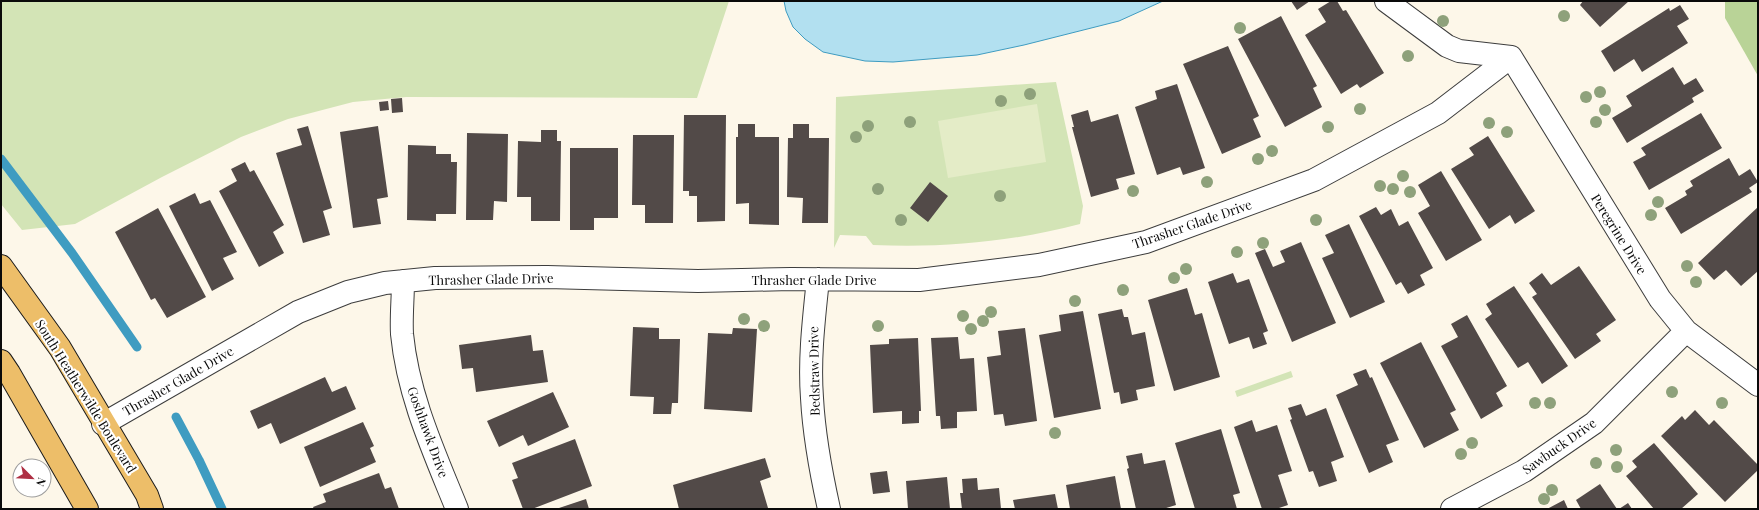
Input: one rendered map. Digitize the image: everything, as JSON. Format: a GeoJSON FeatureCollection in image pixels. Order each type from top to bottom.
{"type":"FeatureCollection","features":[{"type":"Feature","properties":{"kind":"main road","name":"South Heatherwilde Boulevard"},"geometry":{"type":"LineString","coordinates":[[1,266],[60,348],[103,424],[147,495],[152,509]]}},
{"type":"Feature","properties":{"kind":"main road"},"geometry":{"type":"LineString","coordinates":[[1,361],[86,509]]}},
{"type":"Feature","properties":{"kind":"street"},"geometry":{"type":"LineString","coordinates":[[1386,1],[1447,46],[1459,51],[1511,57]]}},
{"type":"Feature","properties":{"kind":"street","name":"Thrasher Glade Drive"},"geometry":{"type":"LineString","coordinates":[[103,424],[298,312],[348,292],[385,283],[435,278],[547,277],[698,281],[818,279],[919,280],[1039,265],[1146,242],[1314,180],[1438,113],[1511,57]]}},
{"type":"Feature","properties":{"kind":"street","name":"Peregrine Drive"},"geometry":{"type":"LineString","coordinates":[[1511,57],[1657,295],[1686,331],[1758,385]]}},
{"type":"Feature","properties":{"kind":"street","name":"Bedstraw Drive"},"geometry":{"type":"LineString","coordinates":[[818,279],[812,332],[812,397],[821,471],[830,509]]}},
{"type":"Feature","properties":{"kind":"street","name":"Goshhawk Drive"},"geometry":{"type":"LineString","coordinates":[[403,281],[402,332],[410,380],[424,429],[457,509]]}},
{"type":"Feature","properties":{"kind":"street","name":"Sawbuck Drive"},"geometry":{"type":"LineString","coordinates":[[1452,509],[1524,471],[1594,424],[1686,331]]}},
{"type":"Feature","properties":{"kind":"green space"},"geometry":{"type":"Polygon","coordinates":[[[1,1],[729,1],[697,98],[406,97],[353,102],[288,119],[241,137],[162,177],[75,224],[22,230],[1,204],[1,1]]]}},
{"type":"Feature","properties":{"kind":"green space"},"geometry":{"type":"Polygon","coordinates":[[[1725,1],[1758,1],[1758,76],[1725,18],[1725,1]]]}},
{"type":"Feature","properties":{"kind":"green space"},"geometry":{"type":"Polygon","coordinates":[[[1056,82],[1083,206],[1080,224],[1003,239],[926,246],[873,245],[866,236],[840,235],[834,248],[836,97],[1056,82]]]}},
{"type":"Feature","properties":{"kind":"green space"},"geometry":{"type":"Polygon","coordinates":[[[1037,104],[1046,162],[948,178],[938,121],[1037,104]]]}},
{"type":"Feature","properties":{"kind":"green space"},"geometry":{"type":"Polygon","coordinates":[[[1291,371],[1293,377],[1237,397],[1235,391],[1291,371]]]}},
{"type":"Feature","properties":{"kind":"water"},"geometry":{"type":"Polygon","coordinates":[[[784,1],[1163,1],[1119,21],[1024,45],[977,55],[893,62],[865,61],[823,52],[805,39],[793,27],[786,11],[784,1]]]}},
{"type":"Feature","properties":{"kind":"building"},"geometry":{"type":"Polygon","coordinates":[[[1291,1],[1310,1],[1297,10],[1291,1]]]}},
{"type":"Feature","properties":{"kind":"building"},"geometry":{"type":"Polygon","coordinates":[[[1331,1],[1337,1],[1343,11],[1346,10],[1384,73],[1360,88],[1357,84],[1341,94],[1305,35],[1326,22],[1318,9],[1331,1]]]}},
{"type":"Feature","properties":{"kind":"building"},"geometry":{"type":"Polygon","coordinates":[[[1583,1],[1629,1],[1600,27],[1580,5],[1583,1]]]}},
{"type":"Feature","properties":{"kind":"building"},"geometry":{"type":"Polygon","coordinates":[[[1680,5],[1689,19],[1677,26],[1688,43],[1642,72],[1634,59],[1614,72],[1601,51],[1669,8],[1670,11],[1680,5]]]}},
{"type":"Feature","properties":{"kind":"building"},"geometry":{"type":"Polygon","coordinates":[[[1281,16],[1317,86],[1313,88],[1322,107],[1285,127],[1238,39],[1281,16]]]}},
{"type":"Feature","properties":{"kind":"building"},"geometry":{"type":"Polygon","coordinates":[[[1228,46],[1259,116],[1253,119],[1261,137],[1222,154],[1183,64],[1228,46]]]}},
{"type":"Feature","properties":{"kind":"building"},"geometry":{"type":"Polygon","coordinates":[[[1673,67],[1684,85],[1696,78],[1704,91],[1692,98],[1694,102],[1627,143],[1612,118],[1632,106],[1626,96],[1673,67]]]}},
{"type":"Feature","properties":{"kind":"building"},"geometry":{"type":"Polygon","coordinates":[[[1177,84],[1205,168],[1183,175],[1180,167],[1157,175],[1135,107],[1157,99],[1155,91],[1177,84]]]}},
{"type":"Feature","properties":{"kind":"building"},"geometry":{"type":"Polygon","coordinates":[[[402,98],[403,112],[392,113],[391,99],[402,98]]]}},
{"type":"Feature","properties":{"kind":"building"},"geometry":{"type":"Polygon","coordinates":[[[388,101],[389,110],[380,111],[379,102],[388,101]]]}},
{"type":"Feature","properties":{"kind":"building"},"geometry":{"type":"Polygon","coordinates":[[[1088,110],[1091,122],[1118,114],[1135,174],[1116,179],[1119,189],[1091,197],[1072,127],[1074,127],[1071,115],[1088,110]]]}},
{"type":"Feature","properties":{"kind":"building"},"geometry":{"type":"Polygon","coordinates":[[[1701,113],[1722,148],[1649,190],[1633,162],[1646,155],[1641,148],[1701,113]]]}},
{"type":"Feature","properties":{"kind":"building"},"geometry":{"type":"Polygon","coordinates":[[[684,115],[726,115],[725,221],[697,222],[697,196],[689,196],[689,191],[683,191],[684,115]]]}},
{"type":"Feature","properties":{"kind":"building"},"geometry":{"type":"Polygon","coordinates":[[[738,124],[755,124],[755,137],[779,137],[779,225],[749,224],[749,203],[736,204],[736,137],[738,137],[738,124]]]}},
{"type":"Feature","properties":{"kind":"building"},"geometry":{"type":"Polygon","coordinates":[[[793,124],[809,124],[809,138],[829,138],[828,223],[802,223],[803,198],[787,197],[788,138],[793,138],[793,124]]]}},
{"type":"Feature","properties":{"kind":"building"},"geometry":{"type":"Polygon","coordinates":[[[308,126],[332,208],[323,211],[330,235],[303,243],[276,153],[302,145],[297,129],[308,126]]]}},
{"type":"Feature","properties":{"kind":"building"},"geometry":{"type":"Polygon","coordinates":[[[378,126],[388,197],[377,199],[381,224],[353,228],[340,132],[378,126]]]}},
{"type":"Feature","properties":{"kind":"building"},"geometry":{"type":"Polygon","coordinates":[[[541,130],[557,130],[557,141],[561,141],[560,221],[531,221],[531,197],[517,197],[518,141],[541,142],[541,130]]]}},
{"type":"Feature","properties":{"kind":"building"},"geometry":{"type":"Polygon","coordinates":[[[467,133],[508,134],[507,202],[494,201],[493,220],[466,220],[467,133]]]}},
{"type":"Feature","properties":{"kind":"building"},"geometry":{"type":"Polygon","coordinates":[[[633,135],[674,135],[673,223],[645,223],[645,205],[632,205],[633,135]]]}},
{"type":"Feature","properties":{"kind":"building"},"geometry":{"type":"Polygon","coordinates":[[[1488,136],[1535,211],[1515,224],[1510,215],[1489,229],[1451,169],[1474,155],[1469,148],[1488,136]]]}},
{"type":"Feature","properties":{"kind":"building"},"geometry":{"type":"Polygon","coordinates":[[[408,145],[436,146],[436,154],[451,154],[451,162],[457,162],[456,214],[436,214],[436,221],[407,220],[408,145]]]}},
{"type":"Feature","properties":{"kind":"building"},"geometry":{"type":"Polygon","coordinates":[[[570,148],[618,148],[618,218],[594,218],[594,230],[570,230],[570,148]]]}},
{"type":"Feature","properties":{"kind":"building"},"geometry":{"type":"Polygon","coordinates":[[[1729,158],[1739,176],[1750,169],[1758,182],[1749,188],[1752,192],[1681,234],[1665,208],[1687,195],[1685,191],[1693,186],[1690,181],[1729,158]]]}},
{"type":"Feature","properties":{"kind":"building"},"geometry":{"type":"Polygon","coordinates":[[[245,162],[250,172],[254,170],[284,225],[273,232],[284,253],[259,267],[219,191],[237,181],[231,169],[245,162]]]}},
{"type":"Feature","properties":{"kind":"building"},"geometry":{"type":"Polygon","coordinates":[[[1441,171],[1482,240],[1446,261],[1418,213],[1430,206],[1418,185],[1441,171]]]}},
{"type":"Feature","properties":{"kind":"building"},"geometry":{"type":"Polygon","coordinates":[[[930,182],[948,196],[928,222],[910,208],[930,182]]]}},
{"type":"Feature","properties":{"kind":"building"},"geometry":{"type":"Polygon","coordinates":[[[195,193],[200,204],[210,200],[237,252],[223,258],[234,279],[212,291],[169,206],[195,193]]]}},
{"type":"Feature","properties":{"kind":"building"},"geometry":{"type":"Polygon","coordinates":[[[1376,207],[1381,215],[1391,209],[1399,226],[1408,221],[1433,268],[1420,275],[1425,285],[1408,294],[1401,282],[1396,285],[1359,216],[1376,207]]]}},
{"type":"Feature","properties":{"kind":"building"},"geometry":{"type":"Polygon","coordinates":[[[1758,207],[1758,271],[1741,286],[1726,270],[1714,280],[1698,263],[1758,207]]]}},
{"type":"Feature","properties":{"kind":"building"},"geometry":{"type":"Polygon","coordinates":[[[158,208],[206,297],[167,318],[155,298],[151,300],[115,232],[158,208]]]}},
{"type":"Feature","properties":{"kind":"building"},"geometry":{"type":"Polygon","coordinates":[[[1349,224],[1385,302],[1350,318],[1322,258],[1334,253],[1325,235],[1349,224]]]}},
{"type":"Feature","properties":{"kind":"building"},"geometry":{"type":"Polygon","coordinates":[[[1301,242],[1336,323],[1292,342],[1255,253],[1265,249],[1273,267],[1285,262],[1280,251],[1301,242]]]}},
{"type":"Feature","properties":{"kind":"building"},"geometry":{"type":"Polygon","coordinates":[[[1579,266],[1616,320],[1596,334],[1601,341],[1575,359],[1532,297],[1537,294],[1529,283],[1542,273],[1551,285],[1579,266]]]}},
{"type":"Feature","properties":{"kind":"building"},"geometry":{"type":"Polygon","coordinates":[[[1233,273],[1237,283],[1249,279],[1268,331],[1263,333],[1267,344],[1253,349],[1249,337],[1229,344],[1208,282],[1233,273]]]}},
{"type":"Feature","properties":{"kind":"building"},"geometry":{"type":"Polygon","coordinates":[[[1514,286],[1568,366],[1542,384],[1528,362],[1518,368],[1485,319],[1492,314],[1486,304],[1514,286]]]}},
{"type":"Feature","properties":{"kind":"building"},"geometry":{"type":"Polygon","coordinates":[[[1187,288],[1195,315],[1202,313],[1220,377],[1174,391],[1148,300],[1187,288]]]}},
{"type":"Feature","properties":{"kind":"building"},"geometry":{"type":"Polygon","coordinates":[[[1122,309],[1124,317],[1128,317],[1132,335],[1145,332],[1155,386],[1136,390],[1138,400],[1121,404],[1119,392],[1114,393],[1098,314],[1122,309]]]}},
{"type":"Feature","properties":{"kind":"building"},"geometry":{"type":"Polygon","coordinates":[[[1083,311],[1101,409],[1054,418],[1039,335],[1061,331],[1059,315],[1083,311]]]}},
{"type":"Feature","properties":{"kind":"building"},"geometry":{"type":"Polygon","coordinates":[[[1467,315],[1507,386],[1496,393],[1503,406],[1481,419],[1441,346],[1458,337],[1451,324],[1467,315]]]}},
{"type":"Feature","properties":{"kind":"building"},"geometry":{"type":"Polygon","coordinates":[[[633,327],[659,328],[659,339],[680,339],[678,403],[672,403],[671,414],[653,414],[654,397],[630,396],[633,327]]]}},
{"type":"Feature","properties":{"kind":"building"},"geometry":{"type":"Polygon","coordinates":[[[733,328],[757,329],[752,412],[704,409],[708,333],[732,334],[733,328]]]}},
{"type":"Feature","properties":{"kind":"building"},"geometry":{"type":"Polygon","coordinates":[[[1025,328],[1037,421],[1005,426],[1003,414],[994,415],[987,357],[1001,355],[998,331],[1025,328]]]}},
{"type":"Feature","properties":{"kind":"building"},"geometry":{"type":"Polygon","coordinates":[[[531,335],[533,351],[543,350],[548,382],[476,392],[473,368],[462,369],[459,345],[531,335]]]}},
{"type":"Feature","properties":{"kind":"building"},"geometry":{"type":"Polygon","coordinates":[[[958,337],[960,359],[974,358],[977,411],[957,412],[957,428],[941,429],[940,416],[936,416],[931,338],[958,337]]]}},
{"type":"Feature","properties":{"kind":"building"},"geometry":{"type":"Polygon","coordinates":[[[918,338],[921,411],[919,411],[919,423],[902,424],[902,411],[873,413],[870,345],[889,344],[889,339],[918,338]]]}},
{"type":"Feature","properties":{"kind":"building"},"geometry":{"type":"Polygon","coordinates":[[[1421,342],[1456,410],[1450,413],[1459,430],[1424,448],[1380,363],[1421,342]]]}},
{"type":"Feature","properties":{"kind":"building"},"geometry":{"type":"Polygon","coordinates":[[[1366,369],[1370,378],[1372,377],[1399,440],[1386,445],[1393,462],[1369,473],[1336,395],[1358,385],[1353,374],[1366,369]]]}},
{"type":"Feature","properties":{"kind":"building"},"geometry":{"type":"Polygon","coordinates":[[[325,377],[332,392],[346,386],[356,409],[280,444],[271,423],[258,429],[250,411],[325,377]]]}},
{"type":"Feature","properties":{"kind":"building"},"geometry":{"type":"Polygon","coordinates":[[[553,392],[569,427],[528,446],[523,435],[499,447],[487,421],[553,392]]]}},
{"type":"Feature","properties":{"kind":"building"},"geometry":{"type":"Polygon","coordinates":[[[1301,404],[1306,416],[1326,408],[1344,457],[1331,462],[1337,481],[1319,487],[1313,471],[1309,472],[1290,420],[1292,419],[1288,408],[1301,404]]]}},
{"type":"Feature","properties":{"kind":"building"},"geometry":{"type":"Polygon","coordinates":[[[1695,410],[1709,425],[1714,420],[1758,465],[1758,470],[1725,502],[1661,436],[1682,416],[1685,420],[1695,410]]]}},
{"type":"Feature","properties":{"kind":"building"},"geometry":{"type":"Polygon","coordinates":[[[1252,420],[1256,432],[1277,425],[1292,471],[1278,475],[1288,505],[1276,509],[1262,509],[1234,427],[1252,420]]]}},
{"type":"Feature","properties":{"kind":"building"},"geometry":{"type":"Polygon","coordinates":[[[363,422],[374,446],[370,448],[376,462],[320,487],[304,447],[363,422]]]}},
{"type":"Feature","properties":{"kind":"building"},"geometry":{"type":"Polygon","coordinates":[[[1221,429],[1240,493],[1233,495],[1237,509],[1195,509],[1175,443],[1221,429]]]}},
{"type":"Feature","properties":{"kind":"building"},"geometry":{"type":"Polygon","coordinates":[[[575,439],[592,486],[532,509],[523,509],[512,480],[518,478],[512,463],[575,439]]]}},
{"type":"Feature","properties":{"kind":"building"},"geometry":{"type":"Polygon","coordinates":[[[1654,443],[1698,494],[1681,509],[1654,509],[1626,476],[1637,467],[1632,461],[1654,443]]]}},
{"type":"Feature","properties":{"kind":"building"},"geometry":{"type":"Polygon","coordinates":[[[1142,453],[1144,464],[1165,460],[1176,505],[1163,509],[1136,509],[1127,469],[1129,468],[1126,456],[1142,453]]]}},
{"type":"Feature","properties":{"kind":"building"},"geometry":{"type":"Polygon","coordinates":[[[765,458],[771,477],[760,481],[768,508],[679,509],[673,485],[765,458]]]}},
{"type":"Feature","properties":{"kind":"building"},"geometry":{"type":"Polygon","coordinates":[[[887,471],[890,492],[873,494],[870,473],[887,471]]]}},
{"type":"Feature","properties":{"kind":"building"},"geometry":{"type":"Polygon","coordinates":[[[379,473],[385,489],[391,487],[399,509],[314,509],[313,507],[326,502],[323,494],[379,473]]]}},
{"type":"Feature","properties":{"kind":"building"},"geometry":{"type":"Polygon","coordinates":[[[1115,476],[1121,509],[1070,509],[1066,485],[1115,476]]]}},
{"type":"Feature","properties":{"kind":"building"},"geometry":{"type":"Polygon","coordinates":[[[947,477],[950,509],[908,509],[906,481],[947,477]]]}},
{"type":"Feature","properties":{"kind":"building"},"geometry":{"type":"Polygon","coordinates":[[[977,478],[978,490],[999,488],[1001,509],[962,509],[960,493],[963,493],[962,479],[977,478]]]}},
{"type":"Feature","properties":{"kind":"building"},"geometry":{"type":"Polygon","coordinates":[[[1600,484],[1617,509],[1581,509],[1576,500],[1600,484]]]}},
{"type":"Feature","properties":{"kind":"building"},"geometry":{"type":"Polygon","coordinates":[[[1055,494],[1058,509],[1015,509],[1013,500],[1055,494]]]}},
{"type":"Feature","properties":{"kind":"building"},"geometry":{"type":"Polygon","coordinates":[[[586,499],[589,509],[556,509],[586,499]]]}},
{"type":"Feature","properties":{"kind":"building"},"geometry":{"type":"Polygon","coordinates":[[[1564,500],[1568,509],[1547,509],[1564,500]]]}},
{"type":"Feature","properties":{"kind":"building"},"geometry":{"type":"Polygon","coordinates":[[[1628,503],[1632,509],[1619,509],[1628,503]]]}},
{"type":"Feature","properties":{"kind":"waterway"},"geometry":{"type":"LineString","coordinates":[[1,159],[72,253],[137,347]]}},
{"type":"Feature","properties":{"kind":"waterway"},"geometry":{"type":"LineString","coordinates":[[176,417],[199,460],[222,509]]}}]}
